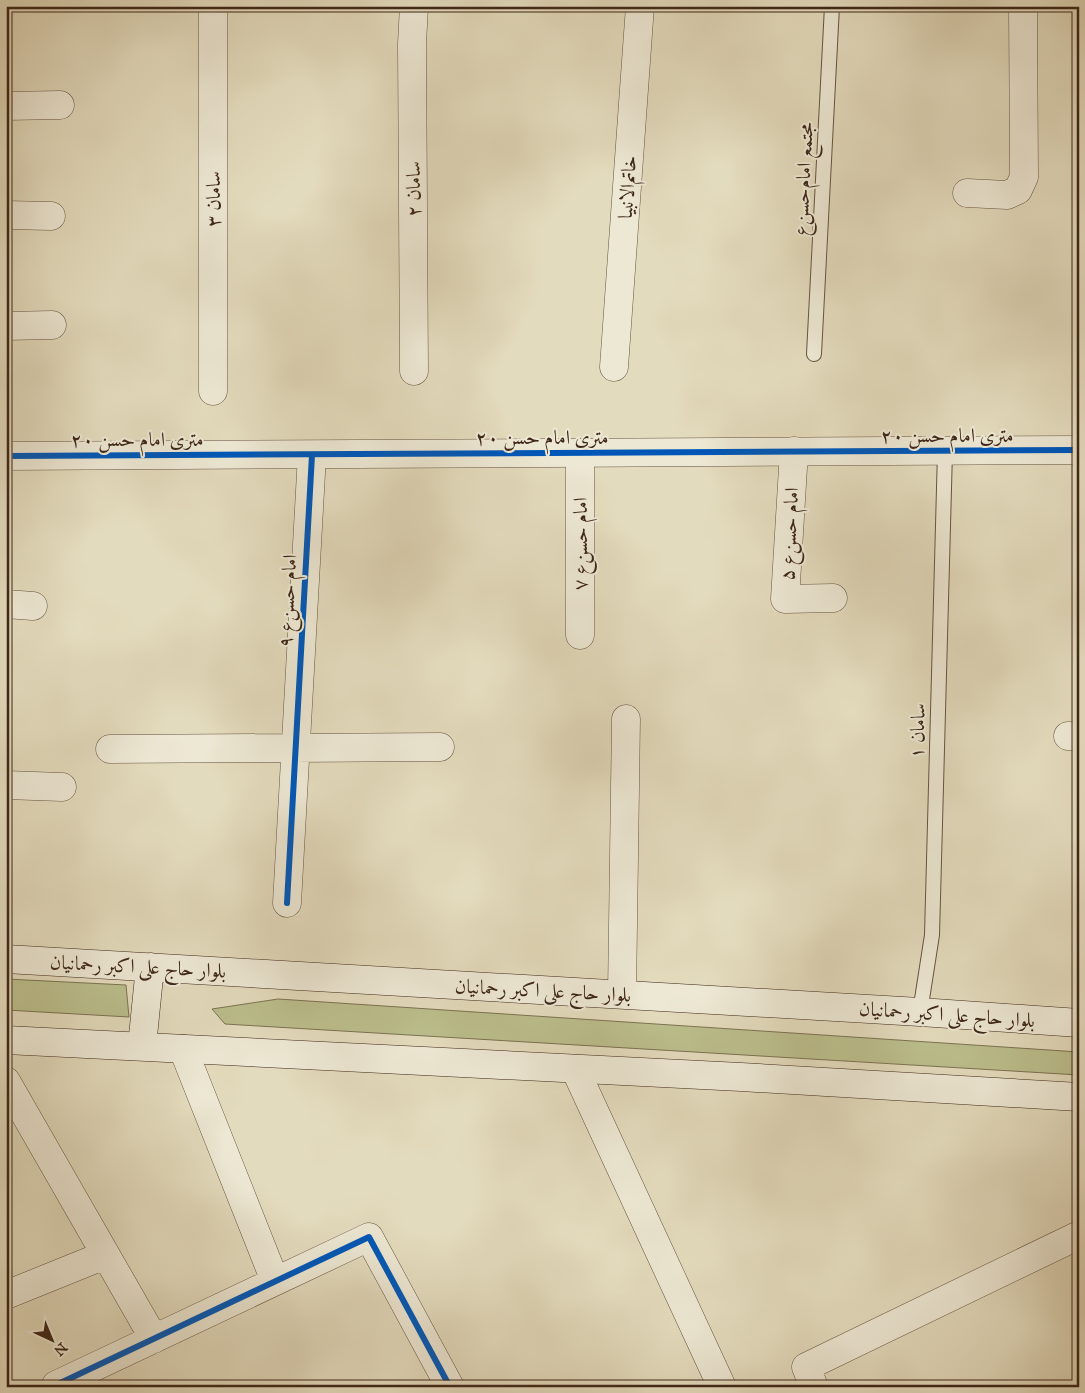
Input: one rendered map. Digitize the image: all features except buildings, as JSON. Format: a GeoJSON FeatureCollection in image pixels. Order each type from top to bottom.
{"type":"FeatureCollection","features":[{"type":"Feature","properties":{"kind":"street","name":"سامان ۳"},"geometry":{"type":"LineString","coordinates":[[213,6],[213,391]]}},
{"type":"Feature","properties":{"kind":"street","name":"سامان ۲"},"geometry":{"type":"LineString","coordinates":[[414,6],[412,44],[414,371]]}},
{"type":"Feature","properties":{"kind":"street","name":"خاتم‌الانبیا"},"geometry":{"type":"LineString","coordinates":[[614,368],[640,6]]}},
{"type":"Feature","properties":{"kind":"street"},"geometry":{"type":"LineString","coordinates":[[967,193],[1007,195],[1018,190],[1024,177],[1023,6]]}},
{"type":"Feature","properties":{"kind":"street"},"geometry":{"type":"LineString","coordinates":[[6,106],[60,105]]}},
{"type":"Feature","properties":{"kind":"street"},"geometry":{"type":"LineString","coordinates":[[6,215],[51,216]]}},
{"type":"Feature","properties":{"kind":"street"},"geometry":{"type":"LineString","coordinates":[[6,326],[52,325]]}},
{"type":"Feature","properties":{"kind":"street","name":"۲۰ متری امام حسن"},"geometry":{"type":"LineString","coordinates":[[6,456],[1079,450]]}},
{"type":"Feature","properties":{"kind":"street","name":"امام حسن‌ع ۵"},"geometry":{"type":"LineString","coordinates":[[794,451],[785,599],[833,598]]}},
{"type":"Feature","properties":{"kind":"street","name":"امام حسن‌ع ۷"},"geometry":{"type":"LineString","coordinates":[[580,453],[580,635]]}},
{"type":"Feature","properties":{"kind":"street","name":"امام حسن‌ع ۹"},"geometry":{"type":"LineString","coordinates":[[287,903],[312,455]]}},
{"type":"Feature","properties":{"kind":"street"},"geometry":{"type":"LineString","coordinates":[[6,604],[33,606]]}},
{"type":"Feature","properties":{"kind":"street"},"geometry":{"type":"LineString","coordinates":[[622,994],[626,719]]}},
{"type":"Feature","properties":{"kind":"street"},"geometry":{"type":"LineString","coordinates":[[110,749],[440,747]]}},
{"type":"Feature","properties":{"kind":"street"},"geometry":{"type":"LineString","coordinates":[[6,785],[62,787]]}},
{"type":"Feature","properties":{"kind":"street","name":"بلوار حاج علی اکبر رحمانیان"},"geometry":{"type":"LineString","coordinates":[[6,959],[622,994],[1079,1023]]}},
{"type":"Feature","properties":{"kind":"street"},"geometry":{"type":"LineString","coordinates":[[142,1046],[150,967]]}},
{"type":"Feature","properties":{"kind":"street"},"geometry":{"type":"LineString","coordinates":[[6,1040],[1079,1097]]}},
{"type":"Feature","properties":{"kind":"street"},"geometry":{"type":"LineString","coordinates":[[184,1048],[275,1281]]}},
{"type":"Feature","properties":{"kind":"street"},"geometry":{"type":"LineString","coordinates":[[575,1069],[722,1387]]}},
{"type":"Feature","properties":{"kind":"street"},"geometry":{"type":"LineString","coordinates":[[6,1081],[154,1339]]}},
{"type":"Feature","properties":{"kind":"street"},"geometry":{"type":"LineString","coordinates":[[814,1387],[806,1367],[1079,1235]]}},
{"type":"Feature","properties":{"kind":"street"},"geometry":{"type":"LineString","coordinates":[[56,1386],[369,1237],[450,1387]]}},
{"type":"Feature","properties":{"kind":"street"},"geometry":{"type":"LineString","coordinates":[[6,1295],[105,1255]]}},
{"type":"Feature","properties":{"kind":"lane","name":"مجتمع امام‌حسن‌ع"},"geometry":{"type":"LineString","coordinates":[[814,354],[832,6]]}},
{"type":"Feature","properties":{"kind":"lane","name":"سامان ۱"},"geometry":{"type":"LineString","coordinates":[[920,1012],[932,935],[945,451]]}},
{"type":"Feature","properties":{"kind":"green space"},"geometry":{"type":"Polygon","coordinates":[[[6,979],[126,985],[129,1017],[6,1010],[6,979]]]}},
{"type":"Feature","properties":{"kind":"green space"},"geometry":{"type":"Polygon","coordinates":[[[278,999],[1079,1052],[1079,1075],[225,1024],[212,1009],[278,999]]]}},
{"type":"Feature","properties":{"kind":"cycle path"},"geometry":{"type":"LineString","coordinates":[[6,456],[1079,450]]}},
{"type":"Feature","properties":{"kind":"cycle path"},"geometry":{"type":"LineString","coordinates":[[287,903],[312,455]]}},
{"type":"Feature","properties":{"kind":"cycle path"},"geometry":{"type":"LineString","coordinates":[[56,1385],[369,1237],[450,1387]]}}]}
